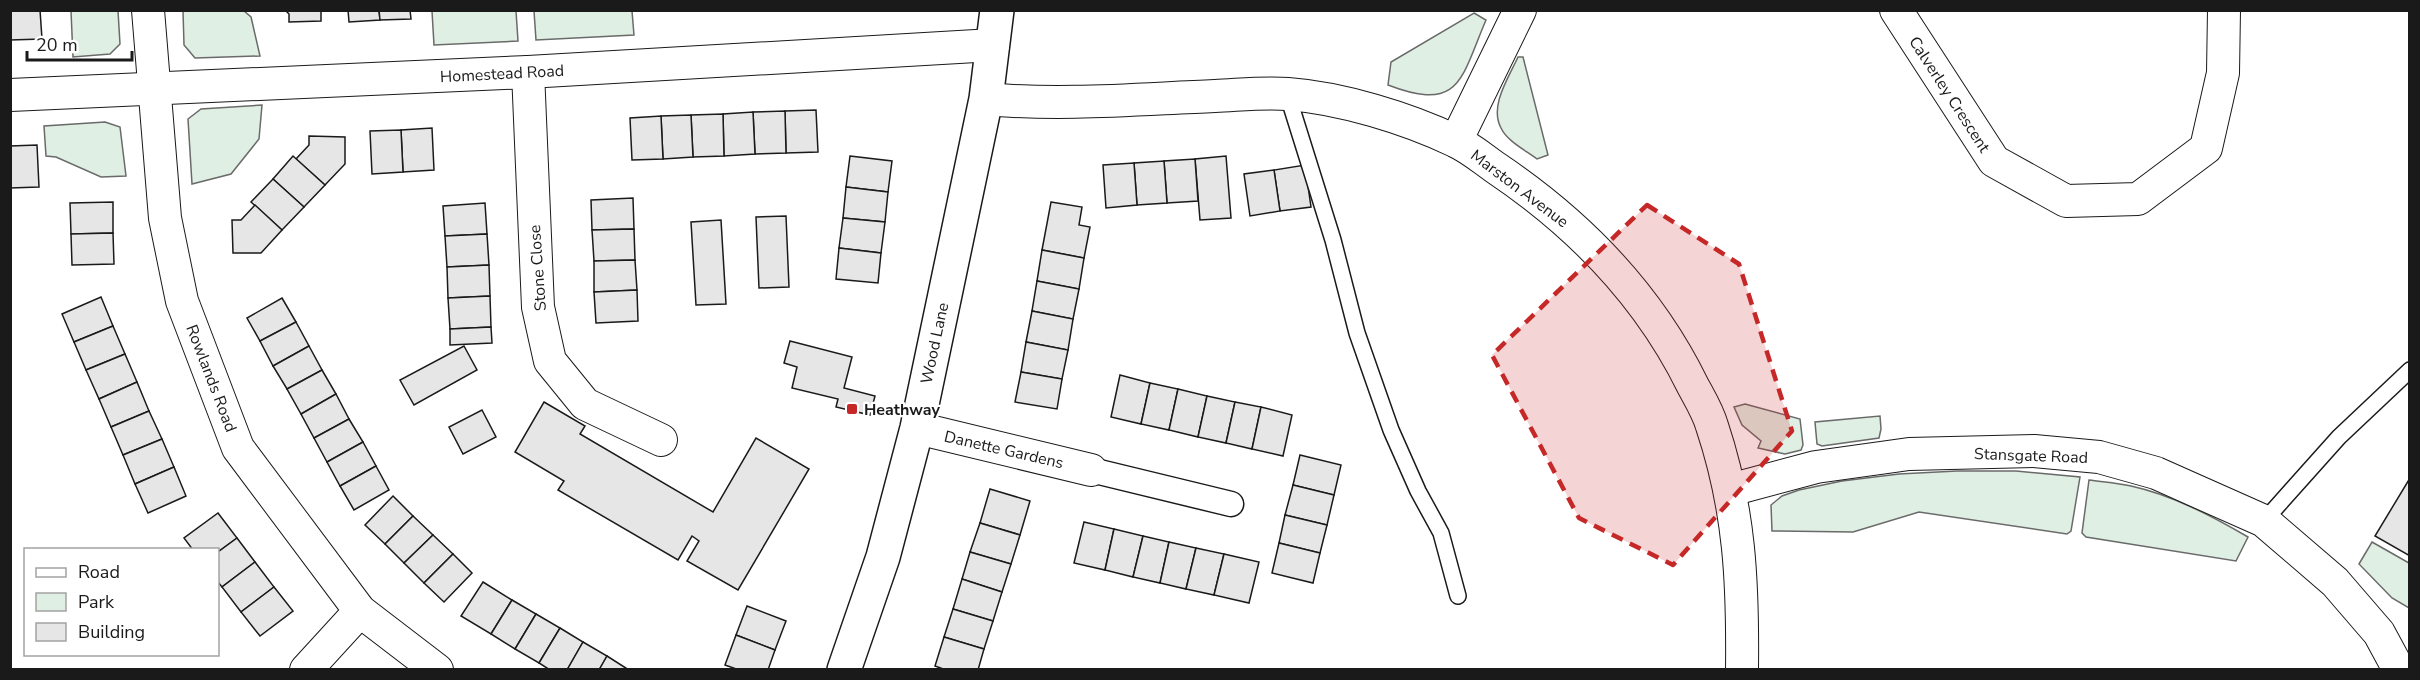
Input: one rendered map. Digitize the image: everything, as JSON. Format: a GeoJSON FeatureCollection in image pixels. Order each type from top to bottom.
{"type":"FeatureCollection","features":[{"type":"Feature","properties":{"kind":"main road","name":"Wood Lane"},"geometry":{"type":"LineString","coordinates":[[844,669],[883,557],[916,428],[986,99],[997,10]]}},
{"type":"Feature","properties":{"kind":"street","name":"Rowlands Road"},"geometry":{"type":"LineString","coordinates":[[148,10],[165,218],[182,301],[238,448],[360,611],[437,669]]}},
{"type":"Feature","properties":{"kind":"street"},"geometry":{"type":"LineString","coordinates":[[1456,141],[1520,10]]}},
{"type":"Feature","properties":{"kind":"street","name":"Calverley Crescent"},"geometry":{"type":"LineString","coordinates":[[1896,10],[1994,161],[2066,201],[2138,199],[2206,148],[2223,73],[2224,10]]}},
{"type":"Feature","properties":{"kind":"street","name":"Homestead Road"},"geometry":{"type":"LineString","coordinates":[[10,95],[528,72],[993,45]]}},
{"type":"Feature","properties":{"kind":"street","name":"Stone Close"},"geometry":{"type":"LineString","coordinates":[[528,72],[538,307],[550,361],[585,404],[661,440]]}},
{"type":"Feature","properties":{"kind":"street","name":"Marston Avenue"},"geometry":{"type":"LineString","coordinates":[[986,99],[1034,103],[1287,93],[1376,111],[1456,141],[1523,186],[1583,236],[1639,296],[1680,359],[1707,413],[1730,490],[1739,537],[1742,579],[1742,669]]}},
{"type":"Feature","properties":{"kind":"street","name":"Danette Gardens"},"geometry":{"type":"LineString","coordinates":[[916,428],[1091,470]]}},
{"type":"Feature","properties":{"kind":"street","name":"Stansgate Road"},"geometry":{"type":"LineString","coordinates":[[1730,490],[1816,467],[1909,454],[2034,451],[2099,457],[2156,473],[2264,521],[2335,582],[2379,633],[2399,669]]}},
{"type":"Feature","properties":{"kind":"street"},"geometry":{"type":"LineString","coordinates":[[1091,470],[1231,504]]}},
{"type":"Feature","properties":{"kind":"street"},"geometry":{"type":"LineString","coordinates":[[306,669],[360,611]]}},
{"type":"Feature","properties":{"kind":"lane"},"geometry":{"type":"LineString","coordinates":[[1287,93],[1333,240],[1361,344],[1391,430],[1418,491],[1441,533],[1458,596]]}},
{"type":"Feature","properties":{"kind":"lane"},"geometry":{"type":"LineString","coordinates":[[2264,521],[2339,437],[2409,370]]}},
{"type":"Feature","properties":{"kind":"highlighted area"},"geometry":{"type":"Polygon","coordinates":[[[1647,205],[1739,264],[1792,431],[1673,565],[1579,518],[1492,355],[1647,205]]]}},
{"type":"Feature","properties":{"kind":"green space"},"geometry":{"type":"Polygon","coordinates":[[[71,11],[118,11],[120,44],[110,54],[73,57],[71,11]]]}},
{"type":"Feature","properties":{"kind":"green space"},"geometry":{"type":"Polygon","coordinates":[[[183,11],[244,11],[251,17],[260,56],[195,58],[184,45],[183,11]]]}},
{"type":"Feature","properties":{"kind":"green space"},"geometry":{"type":"Polygon","coordinates":[[[432,11],[516,11],[518,41],[434,45],[432,11]]]}},
{"type":"Feature","properties":{"kind":"green space"},"geometry":{"type":"Polygon","coordinates":[[[534,11],[632,11],[634,35],[536,40],[534,11]]]}},
{"type":"Feature","properties":{"kind":"green space"},"geometry":{"type":"Polygon","coordinates":[[[1474,13],[1486,20],[1470,59],[1455,85],[1444,92],[1431,95],[1412,93],[1388,85],[1391,62],[1474,13]]]}},
{"type":"Feature","properties":{"kind":"green space"},"geometry":{"type":"Polygon","coordinates":[[[1518,57],[1523,57],[1548,155],[1537,159],[1507,137],[1498,119],[1499,101],[1518,57]]]}},
{"type":"Feature","properties":{"kind":"green space"},"geometry":{"type":"Polygon","coordinates":[[[262,105],[259,139],[231,174],[192,184],[188,119],[201,109],[262,105]]]}},
{"type":"Feature","properties":{"kind":"green space"},"geometry":{"type":"Polygon","coordinates":[[[105,122],[120,127],[126,176],[101,177],[56,157],[46,156],[44,126],[105,122]]]}},
{"type":"Feature","properties":{"kind":"green space"},"geometry":{"type":"Polygon","coordinates":[[[1745,404],[1800,419],[1803,445],[1801,450],[1785,454],[1758,448],[1761,441],[1742,425],[1734,407],[1745,404]]]}},
{"type":"Feature","properties":{"kind":"green space"},"geometry":{"type":"Polygon","coordinates":[[[1880,416],[1879,438],[1822,446],[1817,444],[1815,422],[1880,416]]]}},
{"type":"Feature","properties":{"kind":"green space"},"geometry":{"type":"Polygon","coordinates":[[[2016,471],[2080,477],[2071,531],[2067,534],[1919,512],[1853,532],[1772,531],[1771,505],[1782,496],[1799,490],[1842,481],[1899,474],[2016,471]]]}},
{"type":"Feature","properties":{"kind":"green space"},"geometry":{"type":"Polygon","coordinates":[[[2089,480],[2131,486],[2162,495],[2206,514],[2248,537],[2236,561],[2086,537],[2082,533],[2089,480]]]}},
{"type":"Feature","properties":{"kind":"green space"},"geometry":{"type":"Polygon","coordinates":[[[2372,542],[2409,563],[2409,608],[2392,598],[2359,564],[2372,542]]]}},
{"type":"Feature","properties":{"kind":"building"},"geometry":{"type":"Polygon","coordinates":[[[10,10],[40,10],[42,39],[10,40],[10,10]]]}},
{"type":"Feature","properties":{"kind":"building"},"geometry":{"type":"Polygon","coordinates":[[[285,10],[321,10],[321,21],[289,22],[289,14],[285,10]]]}},
{"type":"Feature","properties":{"kind":"building"},"geometry":{"type":"Polygon","coordinates":[[[348,10],[379,10],[380,20],[349,22],[348,10]]]}},
{"type":"Feature","properties":{"kind":"building"},"geometry":{"type":"Polygon","coordinates":[[[379,10],[410,10],[411,19],[380,20],[379,10]]]}},
{"type":"Feature","properties":{"kind":"building"},"geometry":{"type":"Polygon","coordinates":[[[816,110],[818,152],[786,153],[785,111],[816,110]]]}},
{"type":"Feature","properties":{"kind":"building"},"geometry":{"type":"Polygon","coordinates":[[[785,111],[786,153],[755,154],[753,112],[785,111]]]}},
{"type":"Feature","properties":{"kind":"building"},"geometry":{"type":"Polygon","coordinates":[[[753,112],[755,154],[724,156],[723,114],[753,112]]]}},
{"type":"Feature","properties":{"kind":"building"},"geometry":{"type":"Polygon","coordinates":[[[723,114],[724,156],[693,157],[691,115],[723,114]]]}},
{"type":"Feature","properties":{"kind":"building"},"geometry":{"type":"Polygon","coordinates":[[[691,115],[693,157],[663,159],[661,116],[691,115]]]}},
{"type":"Feature","properties":{"kind":"building"},"geometry":{"type":"Polygon","coordinates":[[[661,116],[663,159],[632,160],[630,118],[661,116]]]}},
{"type":"Feature","properties":{"kind":"building"},"geometry":{"type":"Polygon","coordinates":[[[432,128],[434,170],[403,172],[401,130],[432,128]]]}},
{"type":"Feature","properties":{"kind":"building"},"geometry":{"type":"Polygon","coordinates":[[[401,130],[403,172],[372,174],[370,131],[401,130]]]}},
{"type":"Feature","properties":{"kind":"building"},"geometry":{"type":"Polygon","coordinates":[[[309,136],[345,137],[345,164],[325,185],[296,159],[309,145],[309,136]]]}},
{"type":"Feature","properties":{"kind":"building"},"geometry":{"type":"Polygon","coordinates":[[[37,145],[39,187],[10,188],[10,146],[37,145]]]}},
{"type":"Feature","properties":{"kind":"building"},"geometry":{"type":"Polygon","coordinates":[[[293,156],[325,185],[304,207],[273,179],[293,156]]]}},
{"type":"Feature","properties":{"kind":"building"},"geometry":{"type":"Polygon","coordinates":[[[850,156],[892,161],[888,192],[846,187],[850,156]]]}},
{"type":"Feature","properties":{"kind":"building"},"geometry":{"type":"Polygon","coordinates":[[[1226,156],[1231,218],[1200,220],[1195,159],[1226,156]]]}},
{"type":"Feature","properties":{"kind":"building"},"geometry":{"type":"Polygon","coordinates":[[[1195,159],[1198,201],[1167,203],[1164,161],[1195,159]]]}},
{"type":"Feature","properties":{"kind":"building"},"geometry":{"type":"Polygon","coordinates":[[[1164,161],[1167,203],[1137,205],[1134,163],[1164,161]]]}},
{"type":"Feature","properties":{"kind":"building"},"geometry":{"type":"Polygon","coordinates":[[[1134,163],[1137,205],[1106,208],[1103,165],[1134,163]]]}},
{"type":"Feature","properties":{"kind":"building"},"geometry":{"type":"Polygon","coordinates":[[[1305,165],[1311,207],[1280,211],[1274,170],[1305,165]]]}},
{"type":"Feature","properties":{"kind":"building"},"geometry":{"type":"Polygon","coordinates":[[[1274,170],[1280,211],[1250,216],[1244,174],[1274,170]]]}},
{"type":"Feature","properties":{"kind":"building"},"geometry":{"type":"Polygon","coordinates":[[[273,179],[304,207],[282,230],[251,202],[273,179]]]}},
{"type":"Feature","properties":{"kind":"building"},"geometry":{"type":"Polygon","coordinates":[[[846,187],[888,192],[885,222],[843,218],[846,187]]]}},
{"type":"Feature","properties":{"kind":"building"},"geometry":{"type":"Polygon","coordinates":[[[633,198],[634,229],[592,230],[591,200],[633,198]]]}},
{"type":"Feature","properties":{"kind":"building"},"geometry":{"type":"Polygon","coordinates":[[[113,202],[113,233],[71,234],[70,203],[113,202]]]}},
{"type":"Feature","properties":{"kind":"building"},"geometry":{"type":"Polygon","coordinates":[[[1051,202],[1082,207],[1079,225],[1090,227],[1084,258],[1042,250],[1051,202]]]}},
{"type":"Feature","properties":{"kind":"building"},"geometry":{"type":"Polygon","coordinates":[[[485,203],[487,234],[445,236],[443,206],[485,203]]]}},
{"type":"Feature","properties":{"kind":"building"},"geometry":{"type":"Polygon","coordinates":[[[255,205],[282,230],[261,253],[233,253],[232,220],[241,220],[255,205]]]}},
{"type":"Feature","properties":{"kind":"building"},"geometry":{"type":"Polygon","coordinates":[[[786,216],[789,287],[759,288],[756,217],[786,216]]]}},
{"type":"Feature","properties":{"kind":"building"},"geometry":{"type":"Polygon","coordinates":[[[843,218],[885,222],[881,253],[839,248],[843,218]]]}},
{"type":"Feature","properties":{"kind":"building"},"geometry":{"type":"Polygon","coordinates":[[[721,220],[726,304],[696,305],[691,222],[721,220]]]}},
{"type":"Feature","properties":{"kind":"building"},"geometry":{"type":"Polygon","coordinates":[[[634,229],[635,260],[594,261],[592,230],[634,229]]]}},
{"type":"Feature","properties":{"kind":"building"},"geometry":{"type":"Polygon","coordinates":[[[113,233],[114,264],[72,265],[71,234],[113,233]]]}},
{"type":"Feature","properties":{"kind":"building"},"geometry":{"type":"Polygon","coordinates":[[[487,234],[489,265],[447,267],[445,236],[487,234]]]}},
{"type":"Feature","properties":{"kind":"building"},"geometry":{"type":"Polygon","coordinates":[[[839,248],[881,253],[878,283],[836,279],[839,248]]]}},
{"type":"Feature","properties":{"kind":"building"},"geometry":{"type":"Polygon","coordinates":[[[1042,250],[1084,258],[1079,289],[1037,281],[1042,250]]]}},
{"type":"Feature","properties":{"kind":"building"},"geometry":{"type":"Polygon","coordinates":[[[635,260],[637,290],[594,292],[594,261],[635,260]]]}},
{"type":"Feature","properties":{"kind":"building"},"geometry":{"type":"Polygon","coordinates":[[[489,265],[490,296],[448,298],[447,267],[489,265]]]}},
{"type":"Feature","properties":{"kind":"building"},"geometry":{"type":"Polygon","coordinates":[[[1037,281],[1079,289],[1073,319],[1032,311],[1037,281]]]}},
{"type":"Feature","properties":{"kind":"building"},"geometry":{"type":"Polygon","coordinates":[[[637,290],[638,321],[596,323],[594,292],[637,290]]]}},
{"type":"Feature","properties":{"kind":"building"},"geometry":{"type":"Polygon","coordinates":[[[490,296],[491,327],[450,329],[448,298],[490,296]]]}},
{"type":"Feature","properties":{"kind":"building"},"geometry":{"type":"Polygon","coordinates":[[[101,297],[113,326],[74,342],[62,314],[101,297]]]}},
{"type":"Feature","properties":{"kind":"building"},"geometry":{"type":"Polygon","coordinates":[[[282,298],[296,322],[260,341],[247,318],[282,298]]]}},
{"type":"Feature","properties":{"kind":"building"},"geometry":{"type":"Polygon","coordinates":[[[1032,311],[1073,319],[1068,350],[1026,342],[1032,311]]]}},
{"type":"Feature","properties":{"kind":"building"},"geometry":{"type":"Polygon","coordinates":[[[296,322],[309,346],[273,366],[260,341],[296,322]]]}},
{"type":"Feature","properties":{"kind":"building"},"geometry":{"type":"Polygon","coordinates":[[[113,326],[125,354],[86,370],[74,342],[113,326]]]}},
{"type":"Feature","properties":{"kind":"building"},"geometry":{"type":"Polygon","coordinates":[[[491,327],[492,343],[450,345],[450,329],[491,327]]]}},
{"type":"Feature","properties":{"kind":"building"},"geometry":{"type":"Polygon","coordinates":[[[790,341],[852,357],[844,388],[875,396],[870,415],[836,407],[838,399],[792,388],[797,367],[784,363],[790,341]]]}},
{"type":"Feature","properties":{"kind":"building"},"geometry":{"type":"Polygon","coordinates":[[[1026,342],[1068,350],[1062,379],[1021,372],[1026,342]]]}},
{"type":"Feature","properties":{"kind":"building"},"geometry":{"type":"Polygon","coordinates":[[[309,346],[322,370],[287,389],[273,366],[309,346]]]}},
{"type":"Feature","properties":{"kind":"building"},"geometry":{"type":"Polygon","coordinates":[[[464,346],[477,370],[414,405],[400,380],[464,346]]]}},
{"type":"Feature","properties":{"kind":"building"},"geometry":{"type":"Polygon","coordinates":[[[125,354],[137,382],[99,399],[86,370],[125,354]]]}},
{"type":"Feature","properties":{"kind":"building"},"geometry":{"type":"Polygon","coordinates":[[[322,370],[336,394],[301,414],[287,389],[322,370]]]}},
{"type":"Feature","properties":{"kind":"building"},"geometry":{"type":"Polygon","coordinates":[[[1021,372],[1062,379],[1057,409],[1015,402],[1021,372]]]}},
{"type":"Feature","properties":{"kind":"building"},"geometry":{"type":"Polygon","coordinates":[[[1120,375],[1150,383],[1141,424],[1111,417],[1120,375]]]}},
{"type":"Feature","properties":{"kind":"building"},"geometry":{"type":"Polygon","coordinates":[[[137,382],[149,411],[111,427],[99,399],[137,382]]]}},
{"type":"Feature","properties":{"kind":"building"},"geometry":{"type":"Polygon","coordinates":[[[1150,383],[1178,389],[1169,430],[1141,424],[1150,383]]]}},
{"type":"Feature","properties":{"kind":"building"},"geometry":{"type":"Polygon","coordinates":[[[1178,389],[1207,396],[1198,437],[1169,430],[1178,389]]]}},
{"type":"Feature","properties":{"kind":"building"},"geometry":{"type":"Polygon","coordinates":[[[336,394],[349,419],[314,438],[301,414],[336,394]]]}},
{"type":"Feature","properties":{"kind":"building"},"geometry":{"type":"Polygon","coordinates":[[[1207,396],[1235,402],[1226,443],[1198,437],[1207,396]]]}},
{"type":"Feature","properties":{"kind":"building"},"geometry":{"type":"Polygon","coordinates":[[[544,402],[585,426],[580,434],[713,512],[756,438],[809,469],[738,590],[687,561],[699,541],[692,536],[678,560],[558,490],[564,481],[515,452],[544,402]]]}},
{"type":"Feature","properties":{"kind":"building"},"geometry":{"type":"Polygon","coordinates":[[[1235,402],[1261,407],[1252,449],[1226,443],[1235,402]]]}},
{"type":"Feature","properties":{"kind":"building"},"geometry":{"type":"Polygon","coordinates":[[[1261,407],[1292,415],[1283,456],[1252,449],[1261,407]]]}},
{"type":"Feature","properties":{"kind":"building"},"geometry":{"type":"Polygon","coordinates":[[[482,410],[496,437],[463,454],[449,427],[482,410]]]}},
{"type":"Feature","properties":{"kind":"building"},"geometry":{"type":"Polygon","coordinates":[[[149,411],[162,439],[123,455],[111,427],[149,411]]]}},
{"type":"Feature","properties":{"kind":"building"},"geometry":{"type":"Polygon","coordinates":[[[349,419],[363,442],[327,462],[314,438],[349,419]]]}},
{"type":"Feature","properties":{"kind":"building"},"geometry":{"type":"Polygon","coordinates":[[[162,439],[174,467],[135,484],[123,455],[162,439]]]}},
{"type":"Feature","properties":{"kind":"building"},"geometry":{"type":"Polygon","coordinates":[[[363,442],[376,466],[340,486],[327,462],[363,442]]]}},
{"type":"Feature","properties":{"kind":"building"},"geometry":{"type":"Polygon","coordinates":[[[1300,455],[1341,465],[1334,495],[1293,485],[1300,455]]]}},
{"type":"Feature","properties":{"kind":"building"},"geometry":{"type":"Polygon","coordinates":[[[376,466],[389,490],[354,510],[340,486],[376,466]]]}},
{"type":"Feature","properties":{"kind":"building"},"geometry":{"type":"Polygon","coordinates":[[[174,467],[186,496],[148,513],[135,484],[174,467]]]}},
{"type":"Feature","properties":{"kind":"building"},"geometry":{"type":"Polygon","coordinates":[[[2410,478],[2410,556],[2375,536],[2410,478]]]}},
{"type":"Feature","properties":{"kind":"building"},"geometry":{"type":"Polygon","coordinates":[[[1293,485],[1334,495],[1327,525],[1285,515],[1293,485]]]}},
{"type":"Feature","properties":{"kind":"building"},"geometry":{"type":"Polygon","coordinates":[[[990,489],[1030,501],[1020,535],[980,523],[990,489]]]}},
{"type":"Feature","properties":{"kind":"building"},"geometry":{"type":"Polygon","coordinates":[[[393,496],[413,516],[385,544],[365,525],[393,496]]]}},
{"type":"Feature","properties":{"kind":"building"},"geometry":{"type":"Polygon","coordinates":[[[218,513],[237,538],[219,551],[219,548],[192,548],[184,538],[218,513]]]}},
{"type":"Feature","properties":{"kind":"building"},"geometry":{"type":"Polygon","coordinates":[[[1285,515],[1327,525],[1320,553],[1279,543],[1285,515]]]}},
{"type":"Feature","properties":{"kind":"building"},"geometry":{"type":"Polygon","coordinates":[[[413,516],[433,535],[404,563],[385,544],[413,516]]]}},
{"type":"Feature","properties":{"kind":"building"},"geometry":{"type":"Polygon","coordinates":[[[1084,522],[1114,529],[1105,570],[1074,563],[1084,522]]]}},
{"type":"Feature","properties":{"kind":"building"},"geometry":{"type":"Polygon","coordinates":[[[980,523],[1020,535],[1011,564],[970,552],[980,523]]]}},
{"type":"Feature","properties":{"kind":"building"},"geometry":{"type":"Polygon","coordinates":[[[1114,529],[1143,536],[1133,577],[1105,570],[1114,529]]]}},
{"type":"Feature","properties":{"kind":"building"},"geometry":{"type":"Polygon","coordinates":[[[433,535],[453,554],[424,583],[404,563],[433,535]]]}},
{"type":"Feature","properties":{"kind":"building"},"geometry":{"type":"Polygon","coordinates":[[[1143,536],[1169,542],[1160,583],[1133,577],[1143,536]]]}},
{"type":"Feature","properties":{"kind":"building"},"geometry":{"type":"Polygon","coordinates":[[[237,538],[255,562],[222,587],[219,583],[219,551],[237,538]]]}},
{"type":"Feature","properties":{"kind":"building"},"geometry":{"type":"Polygon","coordinates":[[[1169,542],[1196,548],[1186,589],[1160,583],[1169,542]]]}},
{"type":"Feature","properties":{"kind":"building"},"geometry":{"type":"Polygon","coordinates":[[[1279,543],[1320,553],[1313,583],[1272,573],[1279,543]]]}},
{"type":"Feature","properties":{"kind":"building"},"geometry":{"type":"Polygon","coordinates":[[[1196,548],[1224,554],[1214,595],[1186,589],[1196,548]]]}},
{"type":"Feature","properties":{"kind":"building"},"geometry":{"type":"Polygon","coordinates":[[[970,552],[1011,564],[1002,592],[962,579],[970,552]]]}},
{"type":"Feature","properties":{"kind":"building"},"geometry":{"type":"Polygon","coordinates":[[[453,554],[472,573],[444,602],[424,583],[453,554]]]}},
{"type":"Feature","properties":{"kind":"building"},"geometry":{"type":"Polygon","coordinates":[[[1224,554],[1259,562],[1249,603],[1214,595],[1224,554]]]}},
{"type":"Feature","properties":{"kind":"building"},"geometry":{"type":"Polygon","coordinates":[[[255,562],[274,587],[241,612],[222,587],[255,562]]]}},
{"type":"Feature","properties":{"kind":"building"},"geometry":{"type":"Polygon","coordinates":[[[962,579],[1002,592],[993,621],[953,609],[962,579]]]}},
{"type":"Feature","properties":{"kind":"building"},"geometry":{"type":"Polygon","coordinates":[[[483,582],[512,600],[491,634],[461,616],[483,582]]]}},
{"type":"Feature","properties":{"kind":"building"},"geometry":{"type":"Polygon","coordinates":[[[274,587],[293,611],[260,636],[241,612],[274,587]]]}},
{"type":"Feature","properties":{"kind":"building"},"geometry":{"type":"Polygon","coordinates":[[[512,600],[536,614],[515,649],[491,634],[512,600]]]}},
{"type":"Feature","properties":{"kind":"building"},"geometry":{"type":"Polygon","coordinates":[[[747,606],[786,621],[775,650],[736,635],[747,606]]]}},
{"type":"Feature","properties":{"kind":"building"},"geometry":{"type":"Polygon","coordinates":[[[953,609],[993,621],[984,649],[944,637],[953,609]]]}},
{"type":"Feature","properties":{"kind":"building"},"geometry":{"type":"Polygon","coordinates":[[[536,614],[560,628],[539,663],[515,649],[536,614]]]}},
{"type":"Feature","properties":{"kind":"building"},"geometry":{"type":"Polygon","coordinates":[[[560,628],[583,642],[567,670],[550,670],[539,663],[560,628]]]}},
{"type":"Feature","properties":{"kind":"building"},"geometry":{"type":"Polygon","coordinates":[[[736,635],[775,650],[768,670],[739,670],[725,665],[736,635]]]}},
{"type":"Feature","properties":{"kind":"building"},"geometry":{"type":"Polygon","coordinates":[[[944,637],[984,649],[978,670],[946,670],[935,666],[944,637]]]}},
{"type":"Feature","properties":{"kind":"building"},"geometry":{"type":"Polygon","coordinates":[[[583,642],[607,656],[599,670],[567,670],[583,642]]]}},
{"type":"Feature","properties":{"kind":"building"},"geometry":{"type":"Polygon","coordinates":[[[607,656],[629,670],[599,670],[607,656]]]}},
{"type":"Feature","properties":{"kind":"place","name":"Heathway"},"geometry":{"type":"Point","coordinates":[852,409]}}]}
